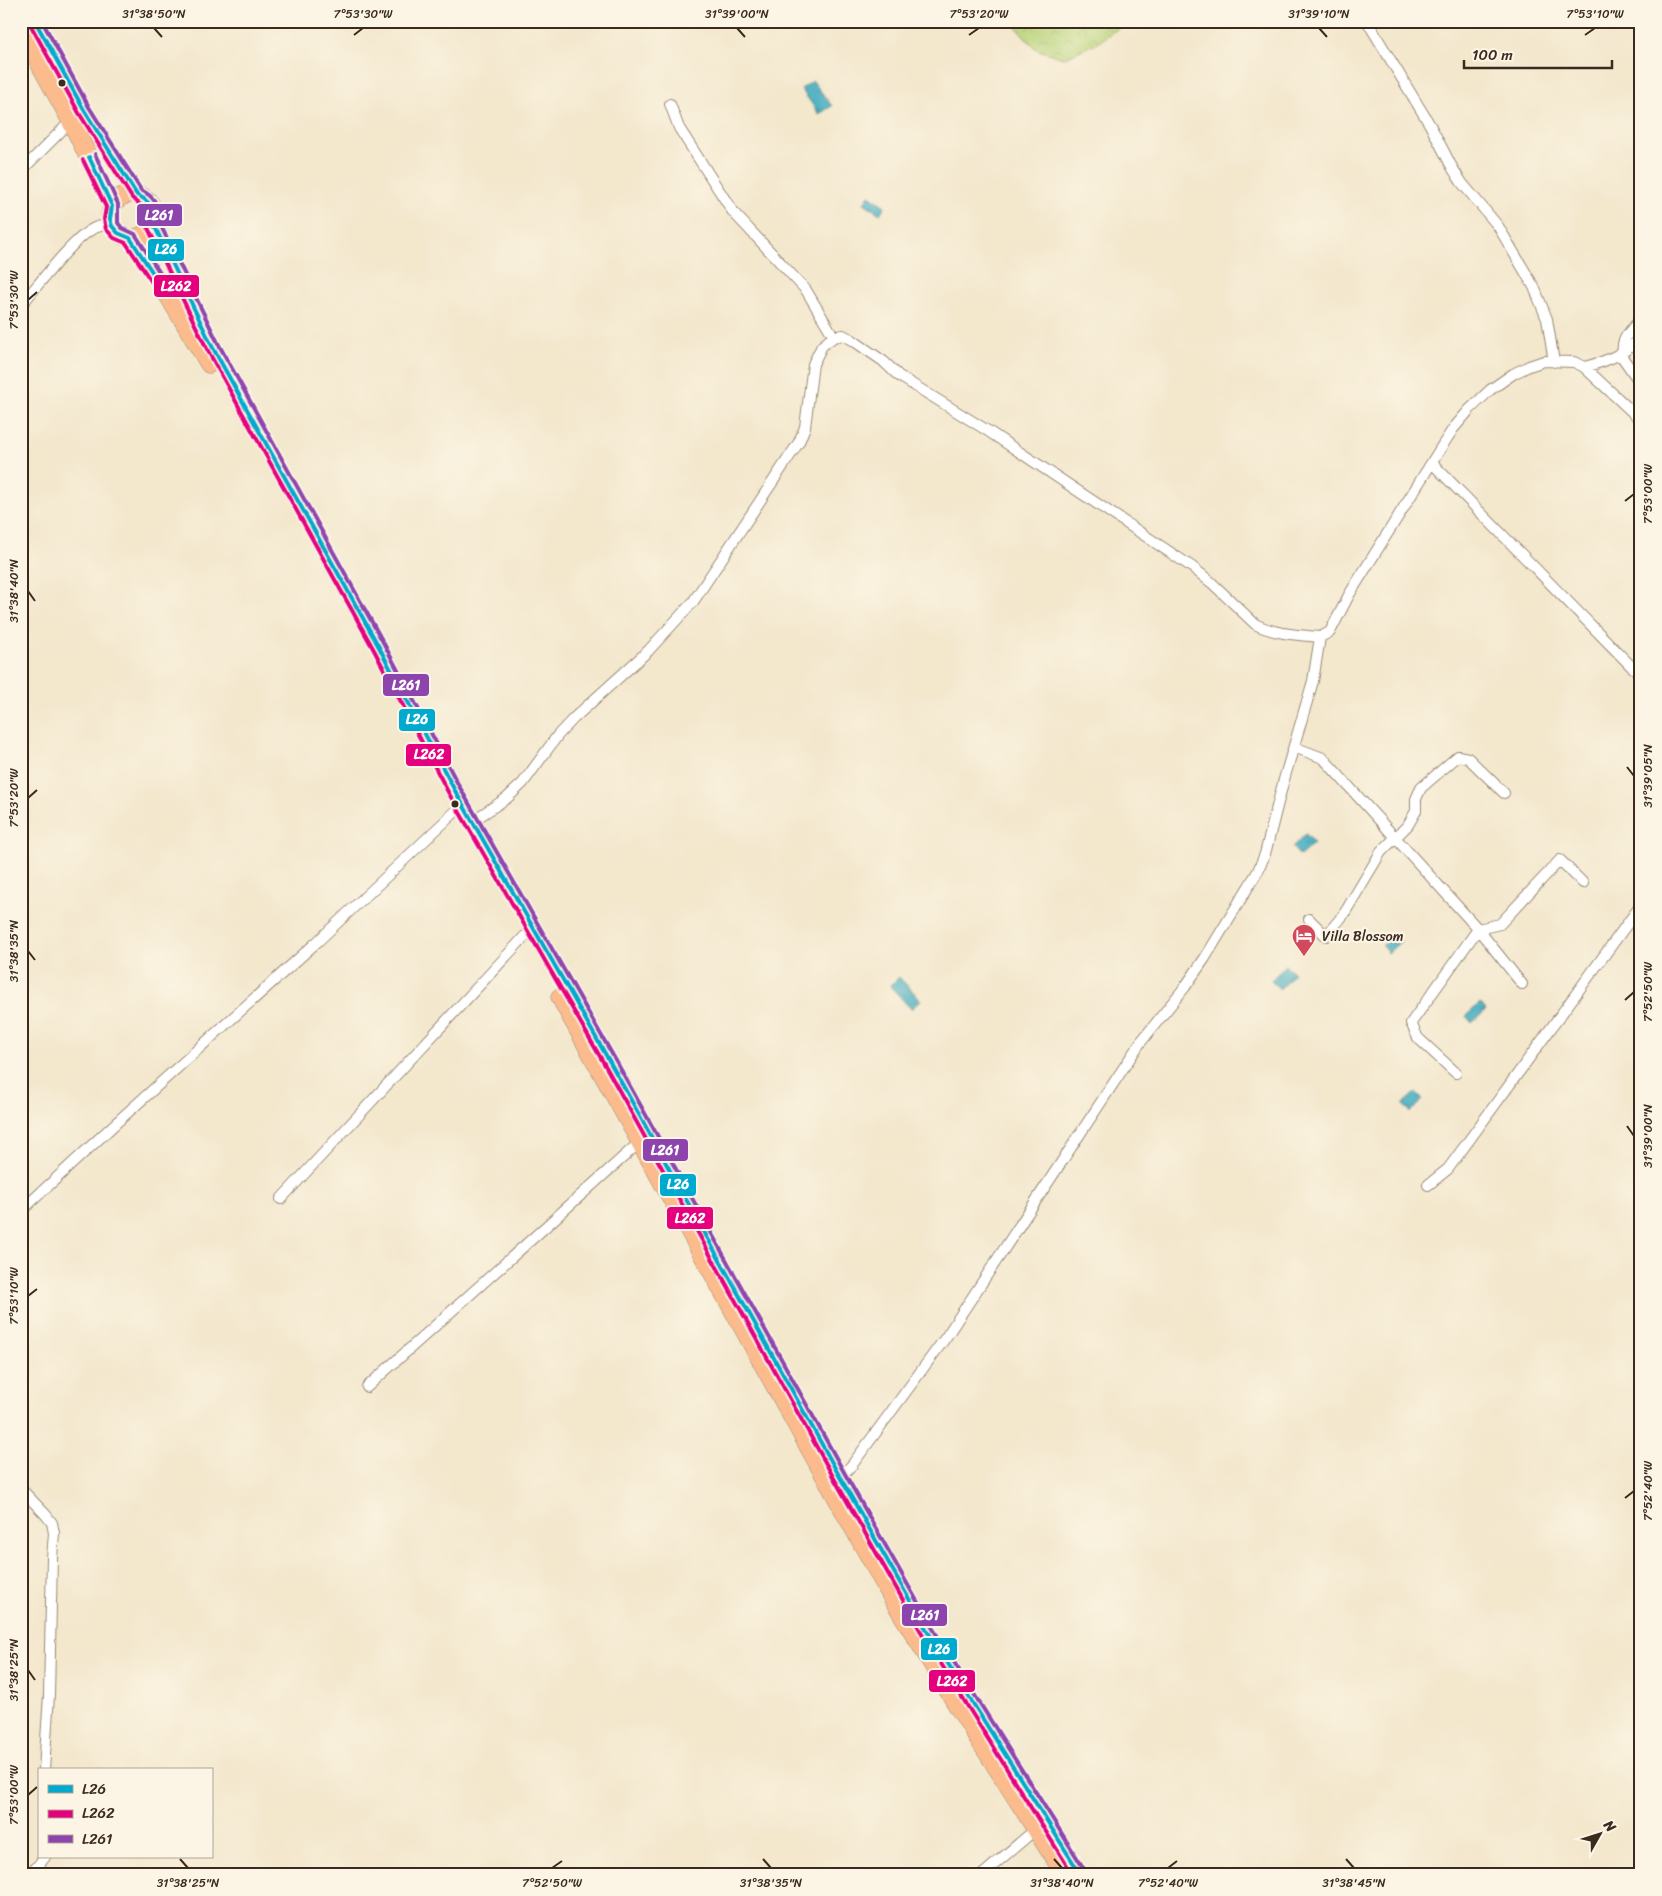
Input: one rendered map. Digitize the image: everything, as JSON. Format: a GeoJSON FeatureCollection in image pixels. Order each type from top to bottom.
{"type":"FeatureCollection","features":[{"type":"Feature","properties":{"kind":"highway"},"geometry":{"type":"LineString","coordinates":[[35,21],[84,110],[137,194],[149,202],[153,208],[153,223],[213,348],[379,647],[454,789],[474,820],[753,1317],[840,1477],[925,1627],[1081,1875]]}},
{"type":"Feature","properties":{"kind":"highway"},"geometry":{"type":"LineString","coordinates":[[21,30],[71,121],[112,206],[110,219],[112,226],[118,233],[130,238],[147,233],[153,223]]}},
{"type":"Feature","properties":{"kind":"highway"},"geometry":{"type":"LineString","coordinates":[[112,206],[122,196],[137,194]]}},
{"type":"Feature","properties":{"kind":"highway"},"geometry":{"type":"LineString","coordinates":[[130,238],[203,353],[890,1594],[954,1700],[1065,1875]]}},
{"type":"Feature","properties":{"kind":"street"},"geometry":{"type":"LineString","coordinates":[[1367,21],[1418,104],[1453,169],[1462,183],[1498,226],[1534,287],[1547,319],[1554,362]]}},
{"type":"Feature","properties":{"kind":"street"},"geometry":{"type":"LineString","coordinates":[[670,104],[680,128],[733,212],[806,290],[834,337]]}},
{"type":"Feature","properties":{"kind":"street"},"geometry":{"type":"LineString","coordinates":[[21,171],[71,121]]}},
{"type":"Feature","properties":{"kind":"street"},"geometry":{"type":"LineString","coordinates":[[21,306],[62,256],[81,238],[95,227],[103,225],[112,226]]}},
{"type":"Feature","properties":{"kind":"street"},"geometry":{"type":"LineString","coordinates":[[1641,319],[1625,338],[1622,345],[1622,352],[1641,384]]}},
{"type":"Feature","properties":{"kind":"street"},"geometry":{"type":"LineString","coordinates":[[474,820],[506,798],[523,783],[558,735],[574,718],[648,651],[693,602],[799,442],[805,427],[813,364],[822,346],[834,337],[843,335],[852,339],[899,376],[988,431],[1133,527],[1212,583],[1255,624],[1276,632],[1320,638],[1330,632],[1349,594],[1453,429],[1490,390],[1513,374],[1544,361],[1574,362],[1584,367],[1641,420]]}},
{"type":"Feature","properties":{"kind":"street"},"geometry":{"type":"LineString","coordinates":[[1584,367],[1604,362],[1633,345],[1641,336]]}},
{"type":"Feature","properties":{"kind":"street"},"geometry":{"type":"LineString","coordinates":[[1432,463],[1641,674]]}},
{"type":"Feature","properties":{"kind":"street"},"geometry":{"type":"LineString","coordinates":[[840,1477],[852,1466],[946,1337],[1140,1043],[1185,987],[1226,925],[1262,863],[1313,681],[1320,638]]}},
{"type":"Feature","properties":{"kind":"street"},"geometry":{"type":"LineString","coordinates":[[1294,747],[1322,758],[1478,929],[1522,984]]}},
{"type":"Feature","properties":{"kind":"street"},"geometry":{"type":"LineString","coordinates":[[1309,919],[1326,936],[1344,914],[1381,852],[1408,825],[1416,811],[1416,799],[1421,788],[1458,756],[1468,758],[1504,793]]}},
{"type":"Feature","properties":{"kind":"street"},"geometry":{"type":"LineString","coordinates":[[21,1211],[317,942],[457,810]]}},
{"type":"Feature","properties":{"kind":"street"},"geometry":{"type":"LineString","coordinates":[[1456,1073],[1418,1038],[1411,1023],[1478,929],[1500,924],[1560,860],[1583,882]]}},
{"type":"Feature","properties":{"kind":"street"},"geometry":{"type":"LineString","coordinates":[[1428,1185],[1448,1168],[1641,905]]}},
{"type":"Feature","properties":{"kind":"street"},"geometry":{"type":"LineString","coordinates":[[281,1199],[525,936]]}},
{"type":"Feature","properties":{"kind":"street"},"geometry":{"type":"LineString","coordinates":[[367,1387],[640,1142]]}},
{"type":"Feature","properties":{"kind":"street"},"geometry":{"type":"LineString","coordinates":[[21,1489],[46,1515],[52,1523],[54,1533],[49,1695],[44,1768]]}},
{"type":"Feature","properties":{"kind":"street"},"geometry":{"type":"LineString","coordinates":[[982,1875],[1036,1829]]}},
{"type":"Feature","properties":{"kind":"street"},"geometry":{"type":"LineString","coordinates":[[26,1875],[36,1868],[44,1858]]}},
{"type":"Feature","properties":{"kind":"green space"},"geometry":{"type":"Polygon","coordinates":[[[1011,21],[1128,21],[1099,42],[1063,58],[1036,49],[1011,21]]]}},
{"type":"Feature","properties":{"kind":"water"},"geometry":{"type":"Polygon","coordinates":[[[813,81],[832,106],[819,114],[801,89],[813,81]]]}},
{"type":"Feature","properties":{"kind":"water"},"geometry":{"type":"Polygon","coordinates":[[[869,195],[885,206],[880,214],[864,203],[869,195]]]}},
{"type":"Feature","properties":{"kind":"water"},"geometry":{"type":"Polygon","coordinates":[[[1306,834],[1314,843],[1300,856],[1292,847],[1306,834]]]}},
{"type":"Feature","properties":{"kind":"water"},"geometry":{"type":"Polygon","coordinates":[[[1394,934],[1401,941],[1388,953],[1382,946],[1394,934]]]}},
{"type":"Feature","properties":{"kind":"water"},"geometry":{"type":"Polygon","coordinates":[[[1285,965],[1294,973],[1280,989],[1271,981],[1285,965]]]}},
{"type":"Feature","properties":{"kind":"water"},"geometry":{"type":"Polygon","coordinates":[[[899,977],[921,1000],[911,1009],[890,986],[899,977]]]}},
{"type":"Feature","properties":{"kind":"water"},"geometry":{"type":"Polygon","coordinates":[[[1480,1003],[1486,1010],[1472,1023],[1466,1016],[1480,1003]]]}},
{"type":"Feature","properties":{"kind":"water"},"geometry":{"type":"Polygon","coordinates":[[[1415,1092],[1423,1100],[1411,1112],[1403,1105],[1415,1092]]]}},
{"type":"Feature","properties":{"kind":"transit line","name":"L26"},"geometry":{"type":"LineString","coordinates":[[35,21],[84,110],[137,195],[151,206],[153,223],[213,348],[379,647],[454,789],[611,1064],[840,1477],[925,1627],[1081,1875]]}},
{"type":"Feature","properties":{"kind":"transit line","name":"L261"},"geometry":{"type":"LineString","coordinates":[[42,21],[89,107],[141,190],[156,203],[159,212],[159,222],[219,345],[384,644],[459,786],[616,1061],[845,1474],[930,1624],[1086,1872]]}},
{"type":"Feature","properties":{"kind":"transit line","name":"L262"},"geometry":{"type":"LineString","coordinates":[[30,24],[79,113],[132,198],[146,209],[147,226],[208,351],[374,650],[448,792],[606,1067],[835,1480],[920,1630],[1073,1875]]}},
{"type":"Feature","properties":{"kind":"transit line","name":"L261"},"geometry":{"type":"LineString","coordinates":[[95,154],[118,204],[118,223],[122,228],[135,234],[165,281]]}},
{"type":"Feature","properties":{"kind":"transit line","name":"L26"},"geometry":{"type":"LineString","coordinates":[[89,157],[112,206],[110,219],[112,226],[118,233],[130,238],[160,284]]}},
{"type":"Feature","properties":{"kind":"transit line","name":"L262"},"geometry":{"type":"LineString","coordinates":[[83,160],[106,207],[104,219],[106,229],[114,238],[126,243],[155,287]]}},
{"type":"Feature","properties":{"kind":"place","name":"Villa Blossom"},"geometry":{"type":"Point","coordinates":[1304,957]}}]}
